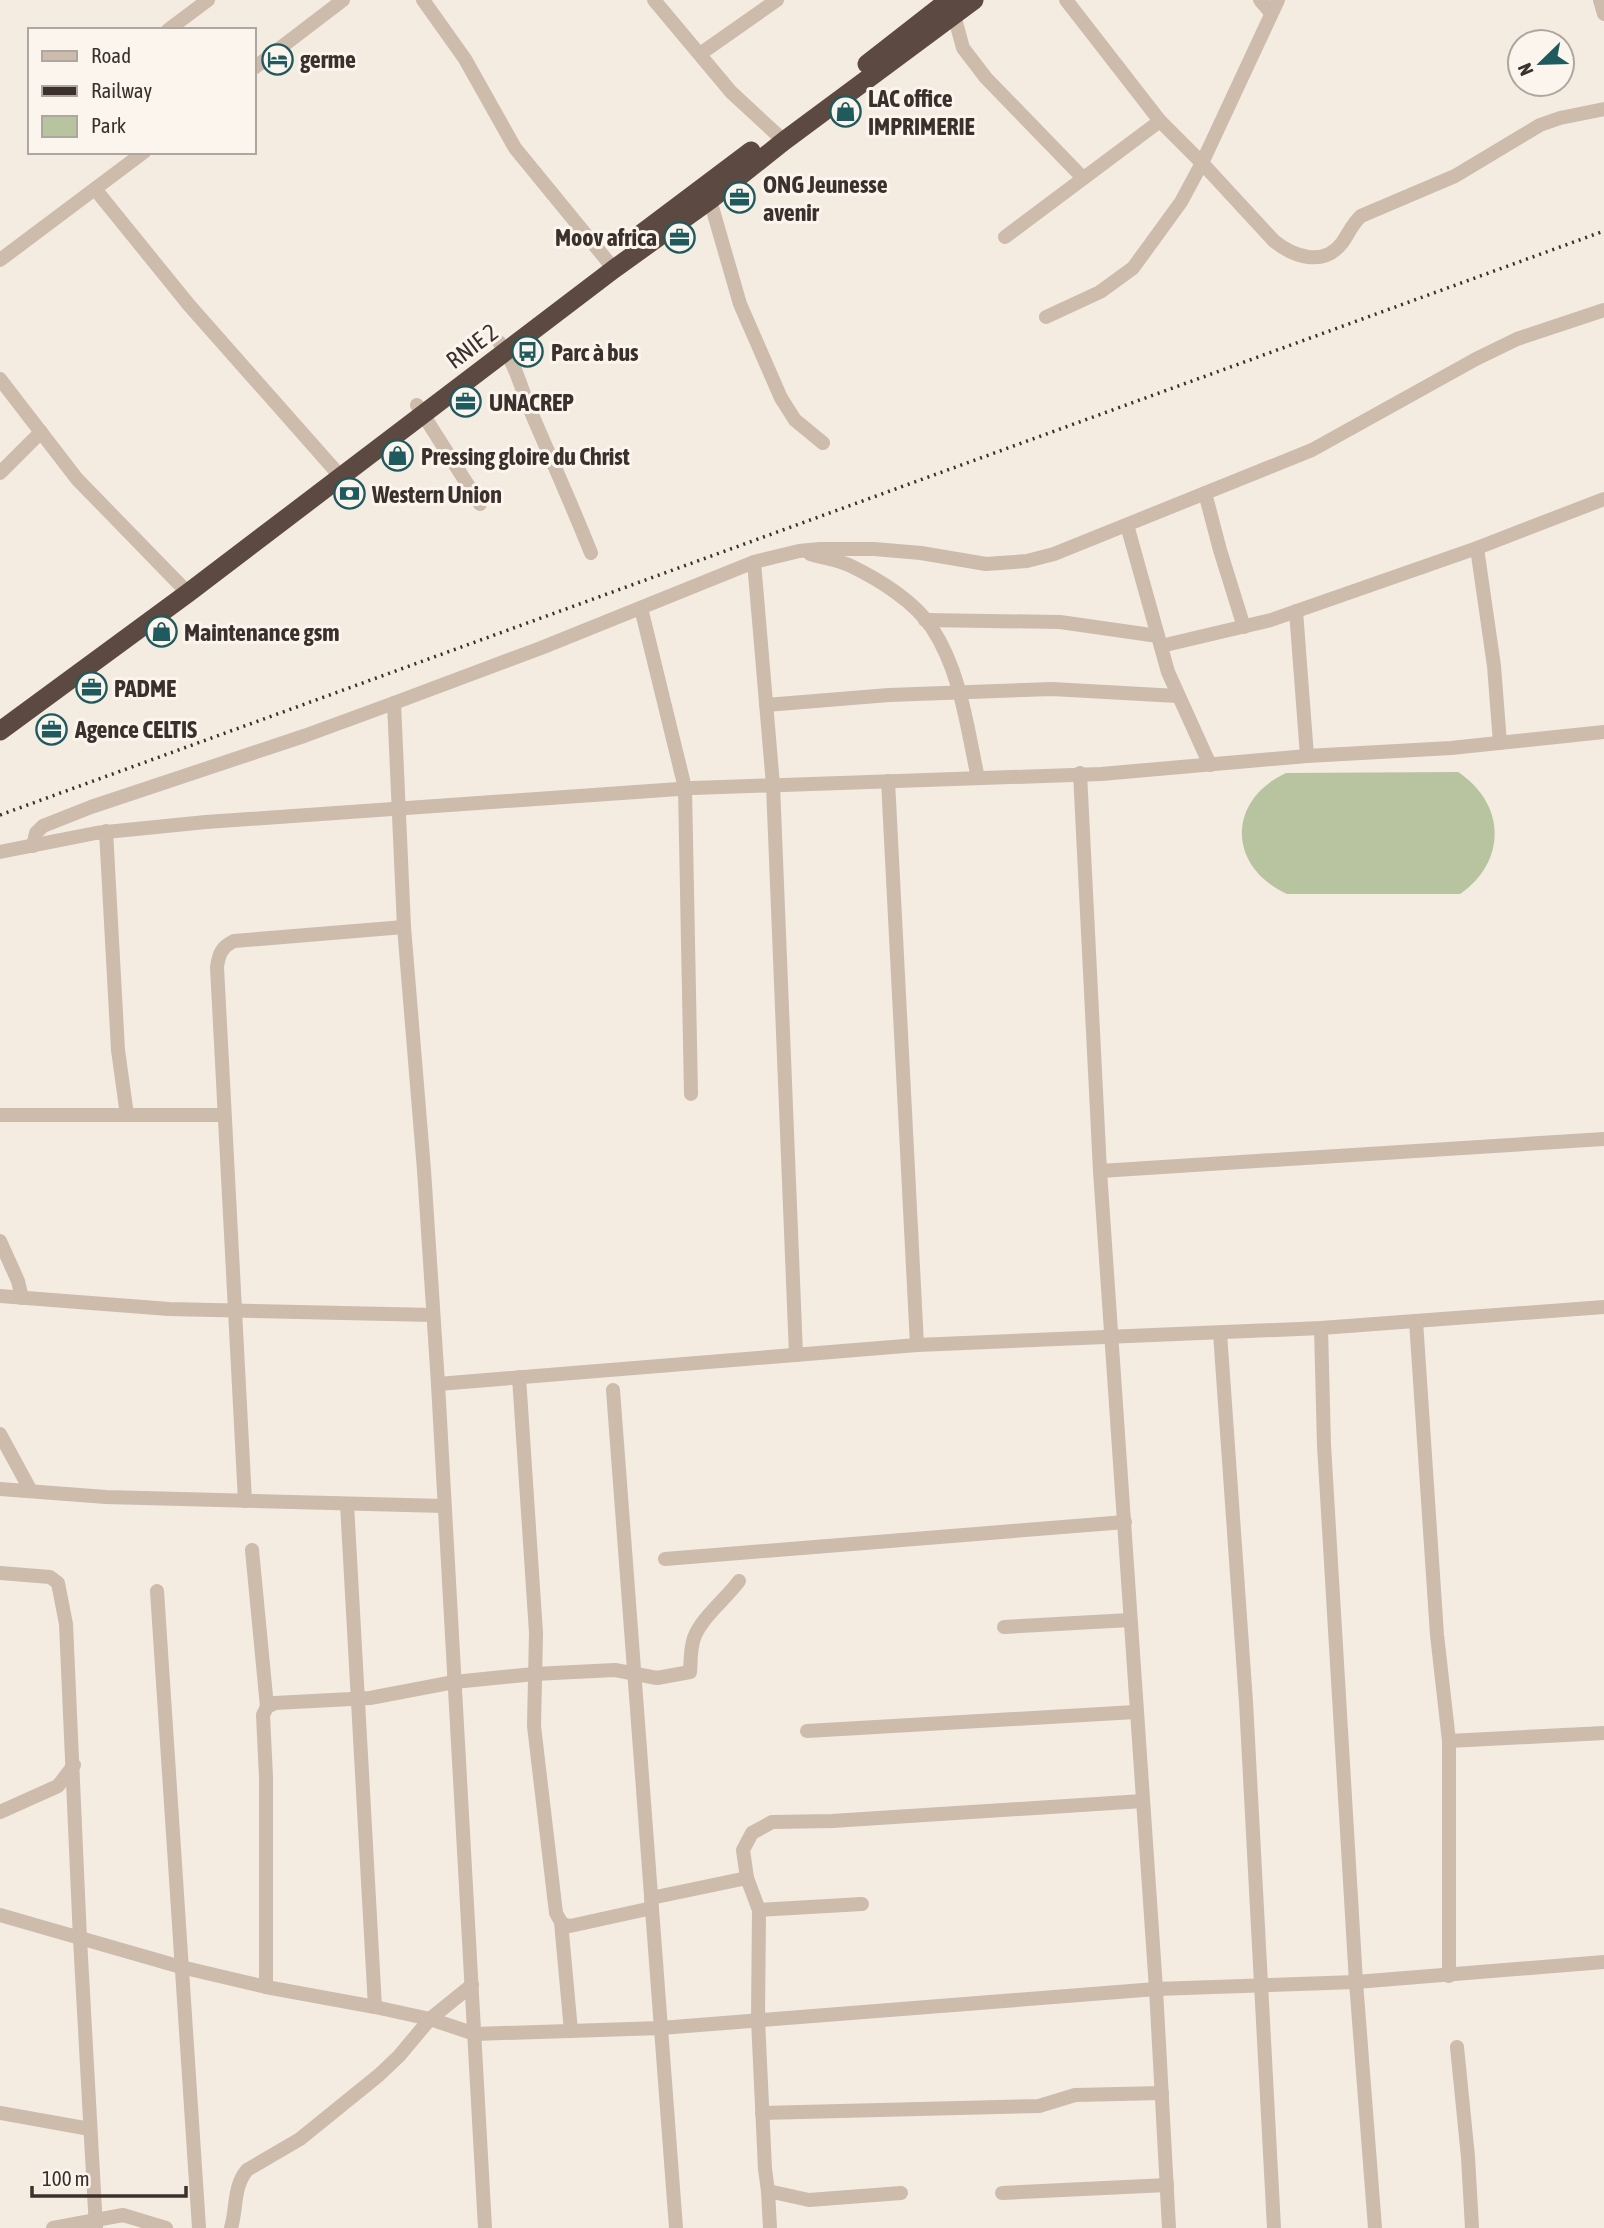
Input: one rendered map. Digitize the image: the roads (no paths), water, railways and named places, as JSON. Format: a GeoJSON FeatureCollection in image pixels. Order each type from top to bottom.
{"type":"FeatureCollection","features":[{"type":"Feature","properties":{"kind":"highway","name":"RNIE 2"},"geometry":{"type":"LineString","coordinates":[[0,731],[260,530],[843,90],[950,4],[974,0]]}},
{"type":"Feature","properties":{"kind":"highway","name":"RNIE 2"},"geometry":{"type":"LineString","coordinates":[[0,717],[184,589]]}},
{"type":"Feature","properties":{"kind":"street"},"geometry":{"type":"LineString","coordinates":[[171,28],[208,0]]}},
{"type":"Feature","properties":{"kind":"street"},"geometry":{"type":"LineString","coordinates":[[256,66],[343,0]]}},
{"type":"Feature","properties":{"kind":"street"},"geometry":{"type":"LineString","coordinates":[[423,0],[465,59],[515,148],[610,265]]}},
{"type":"Feature","properties":{"kind":"street"},"geometry":{"type":"LineString","coordinates":[[654,0],[731,92],[780,136]]}},
{"type":"Feature","properties":{"kind":"street"},"geometry":{"type":"LineString","coordinates":[[700,54],[777,0]]}},
{"type":"Feature","properties":{"kind":"street"},"geometry":{"type":"LineString","coordinates":[[1066,0],[1160,121],[1274,241],[1287,251],[1310,258],[1328,255],[1361,216],[1455,176],[1541,125],[1560,118],[1604,109]]}},
{"type":"Feature","properties":{"kind":"street"},"geometry":{"type":"LineString","coordinates":[[1046,317],[1100,292],[1133,268],[1181,202],[1202,163],[1274,6],[1259,0]]}},
{"type":"Feature","properties":{"kind":"street"},"geometry":{"type":"LineString","coordinates":[[1600,0],[1604,14]]}},
{"type":"Feature","properties":{"kind":"street"},"geometry":{"type":"LineString","coordinates":[[950,4],[963,48],[986,78],[1083,178]]}},
{"type":"Feature","properties":{"kind":"street"},"geometry":{"type":"LineString","coordinates":[[1005,237],[1160,121]]}},
{"type":"Feature","properties":{"kind":"street"},"geometry":{"type":"LineString","coordinates":[[0,260],[141,154]]}},
{"type":"Feature","properties":{"kind":"street"},"geometry":{"type":"LineString","coordinates":[[95,189],[189,305],[337,473]]}},
{"type":"Feature","properties":{"kind":"street"},"geometry":{"type":"LineString","coordinates":[[705,194],[740,304],[781,398],[795,420],[823,443]]}},
{"type":"Feature","properties":{"kind":"street"},"geometry":{"type":"LineString","coordinates":[[33,845],[36,833],[43,826],[91,807],[394,703],[541,648],[754,562],[820,549],[874,549],[920,553],[986,564],[1007,564],[1054,554],[1338,438],[1453,371],[1517,339],[1604,310]]}},
{"type":"Feature","properties":{"kind":"street"},"geometry":{"type":"LineString","coordinates":[[503,347],[569,497],[590,553]]}},
{"type":"Feature","properties":{"kind":"street"},"geometry":{"type":"LineString","coordinates":[[0,379],[77,479],[184,589]]}},
{"type":"Feature","properties":{"kind":"street"},"geometry":{"type":"LineString","coordinates":[[421,409],[480,504]]}},
{"type":"Feature","properties":{"kind":"street"},"geometry":{"type":"LineString","coordinates":[[0,473],[41,432]]}},
{"type":"Feature","properties":{"kind":"street"},"geometry":{"type":"LineString","coordinates":[[1205,493],[1244,627]]}},
{"type":"Feature","properties":{"kind":"street"},"geometry":{"type":"LineString","coordinates":[[925,620],[1060,622],[1159,641],[1244,627],[1477,548],[1604,499]]}},
{"type":"Feature","properties":{"kind":"street"},"geometry":{"type":"LineString","coordinates":[[1127,525],[1177,696],[1210,765]]}},
{"type":"Feature","properties":{"kind":"street"},"geometry":{"type":"LineString","coordinates":[[1477,548],[1493,653],[1500,743]]}},
{"type":"Feature","properties":{"kind":"street"},"geometry":{"type":"LineString","coordinates":[[799,551],[850,566],[896,594],[914,608],[932,628],[960,694],[978,778]]}},
{"type":"Feature","properties":{"kind":"street"},"geometry":{"type":"LineString","coordinates":[[754,562],[773,785],[796,1355]]}},
{"type":"Feature","properties":{"kind":"street"},"geometry":{"type":"LineString","coordinates":[[641,608],[685,788],[691,1094]]}},
{"type":"Feature","properties":{"kind":"street"},"geometry":{"type":"LineString","coordinates":[[1296,611],[1307,756]]}},
{"type":"Feature","properties":{"kind":"street"},"geometry":{"type":"LineString","coordinates":[[766,705],[889,695],[1052,689],[1177,696]]}},
{"type":"Feature","properties":{"kind":"street"},"geometry":{"type":"LineString","coordinates":[[394,703],[404,927],[438,1384],[485,2228]]}},
{"type":"Feature","properties":{"kind":"street"},"geometry":{"type":"LineString","coordinates":[[0,852],[106,831],[399,807],[685,788],[1101,774],[1500,743],[1604,732]]}},
{"type":"Feature","properties":{"kind":"street"},"geometry":{"type":"LineString","coordinates":[[1080,774],[1100,1171],[1156,1989],[1169,2228]]}},
{"type":"Feature","properties":{"kind":"street"},"geometry":{"type":"LineString","coordinates":[[888,781],[917,1345]]}},
{"type":"Feature","properties":{"kind":"street"},"geometry":{"type":"LineString","coordinates":[[106,831],[118,1050],[127,1115]]}},
{"type":"Feature","properties":{"kind":"street"},"geometry":{"type":"LineString","coordinates":[[245,1501],[216,967],[219,953],[225,945],[234,941],[404,927]]}},
{"type":"Feature","properties":{"kind":"street"},"geometry":{"type":"LineString","coordinates":[[0,1115],[224,1115]]}},
{"type":"Feature","properties":{"kind":"street"},"geometry":{"type":"LineString","coordinates":[[1100,1171],[1604,1139]]}},
{"type":"Feature","properties":{"kind":"street"},"geometry":{"type":"LineString","coordinates":[[0,1241],[18,1281],[22,1298]]}},
{"type":"Feature","properties":{"kind":"street"},"geometry":{"type":"LineString","coordinates":[[0,1296],[169,1309],[433,1315]]}},
{"type":"Feature","properties":{"kind":"street"},"geometry":{"type":"LineString","coordinates":[[438,1384],[917,1345],[1321,1328],[1604,1307]]}},
{"type":"Feature","properties":{"kind":"street"},"geometry":{"type":"LineString","coordinates":[[1416,1321],[1437,1635],[1449,1741],[1449,1976]]}},
{"type":"Feature","properties":{"kind":"street"},"geometry":{"type":"LineString","coordinates":[[1321,1328],[1324,1445],[1356,1982],[1375,2228]]}},
{"type":"Feature","properties":{"kind":"street"},"geometry":{"type":"LineString","coordinates":[[1220,1333],[1246,1702],[1274,2228]]}},
{"type":"Feature","properties":{"kind":"street"},"geometry":{"type":"LineString","coordinates":[[519,1377],[536,1633],[534,1726],[556,1913],[561,1922],[570,2031]]}},
{"type":"Feature","properties":{"kind":"street"},"geometry":{"type":"LineString","coordinates":[[613,1390],[676,2228]]}},
{"type":"Feature","properties":{"kind":"street"},"geometry":{"type":"LineString","coordinates":[[0,1434],[31,1491]]}},
{"type":"Feature","properties":{"kind":"street"},"geometry":{"type":"LineString","coordinates":[[0,1489],[107,1497],[444,1506]]}},
{"type":"Feature","properties":{"kind":"street"},"geometry":{"type":"LineString","coordinates":[[347,1504],[375,2007]]}},
{"type":"Feature","properties":{"kind":"street"},"geometry":{"type":"LineString","coordinates":[[665,1559],[1125,1522]]}},
{"type":"Feature","properties":{"kind":"street"},"geometry":{"type":"LineString","coordinates":[[252,1550],[267,1707],[263,1715],[266,1777],[266,1987]]}},
{"type":"Feature","properties":{"kind":"street"},"geometry":{"type":"LineString","coordinates":[[0,1573],[50,1577],[58,1583],[63,1596],[74,1765],[80,1939],[96,2224]]}},
{"type":"Feature","properties":{"kind":"street"},"geometry":{"type":"LineString","coordinates":[[267,1707],[275,1703],[359,1699],[454,1682],[534,1674],[615,1670],[657,1678],[690,1672],[694,1637],[739,1581]]}},
{"type":"Feature","properties":{"kind":"street"},"geometry":{"type":"LineString","coordinates":[[157,1591],[199,2228]]}},
{"type":"Feature","properties":{"kind":"street"},"geometry":{"type":"LineString","coordinates":[[1004,1627],[1130,1620]]}},
{"type":"Feature","properties":{"kind":"street"},"geometry":{"type":"LineString","coordinates":[[807,1731],[1135,1712]]}},
{"type":"Feature","properties":{"kind":"street"},"geometry":{"type":"LineString","coordinates":[[1449,1741],[1604,1733]]}},
{"type":"Feature","properties":{"kind":"street"},"geometry":{"type":"LineString","coordinates":[[0,1812],[58,1786],[74,1765]]}},
{"type":"Feature","properties":{"kind":"street"},"geometry":{"type":"LineString","coordinates":[[770,2228],[758,2020],[759,1910],[747,1878],[743,1850],[752,1833],[772,1822],[832,1821],[1143,1801]]}},
{"type":"Feature","properties":{"kind":"street"},"geometry":{"type":"LineString","coordinates":[[561,1922],[570,1926],[747,1878]]}},
{"type":"Feature","properties":{"kind":"street"},"geometry":{"type":"LineString","coordinates":[[759,1910],[862,1904]]}},
{"type":"Feature","properties":{"kind":"street"},"geometry":{"type":"LineString","coordinates":[[0,1915],[181,1967],[266,1987],[430,2019],[475,2034],[661,2028],[1156,1989],[1356,1982],[1604,1962]]}},
{"type":"Feature","properties":{"kind":"street"},"geometry":{"type":"LineString","coordinates":[[231,2228],[236,2192],[241,2177],[247,2170],[300,2139],[379,2075],[430,2019],[472,1985]]}},
{"type":"Feature","properties":{"kind":"street"},"geometry":{"type":"LineString","coordinates":[[1457,2047],[1472,2228]]}},
{"type":"Feature","properties":{"kind":"street"},"geometry":{"type":"LineString","coordinates":[[762,2113],[1039,2106],[1075,2095],[1162,2094]]}},
{"type":"Feature","properties":{"kind":"street"},"geometry":{"type":"LineString","coordinates":[[0,2113],[90,2129]]}},
{"type":"Feature","properties":{"kind":"street"},"geometry":{"type":"LineString","coordinates":[[1002,2193],[1167,2185]]}},
{"type":"Feature","properties":{"kind":"street"},"geometry":{"type":"LineString","coordinates":[[768,2191],[808,2200],[901,2193]]}},
{"type":"Feature","properties":{"kind":"street"},"geometry":{"type":"LineString","coordinates":[[53,2228],[96,2224],[123,2215],[166,2228]]}},
{"type":"Feature","properties":{"kind":"railway"},"geometry":{"type":"LineString","coordinates":[[0,815],[1604,231]]}},
{"type":"Feature","properties":{"kind":"place","name":"germe"},"geometry":{"type":"Point","coordinates":[277,59]}},
{"type":"Feature","properties":{"kind":"place","name":"LAC office IMPRIMERIE"},"geometry":{"type":"Point","coordinates":[845,112]}},
{"type":"Feature","properties":{"kind":"place","name":"ONG Jeunesse avenir"},"geometry":{"type":"Point","coordinates":[740,198]}},
{"type":"Feature","properties":{"kind":"place","name":"Moov africa"},"geometry":{"type":"Point","coordinates":[680,237]}},
{"type":"Feature","properties":{"kind":"place","name":"Parc à bus"},"geometry":{"type":"Point","coordinates":[528,352]}},
{"type":"Feature","properties":{"kind":"place","name":"UNACREP"},"geometry":{"type":"Point","coordinates":[466,402]}},
{"type":"Feature","properties":{"kind":"place","name":"Pressing gloire du Christ"},"geometry":{"type":"Point","coordinates":[398,456]}},
{"type":"Feature","properties":{"kind":"place","name":"Western Union"},"geometry":{"type":"Point","coordinates":[349,494]}},
{"type":"Feature","properties":{"kind":"place","name":"Maintenance gsm"},"geometry":{"type":"Point","coordinates":[161,632]}},
{"type":"Feature","properties":{"kind":"place","name":"PADME"},"geometry":{"type":"Point","coordinates":[91,688]}},
{"type":"Feature","properties":{"kind":"place","name":"Agence CELTIS"},"geometry":{"type":"Point","coordinates":[52,729]}}]}
